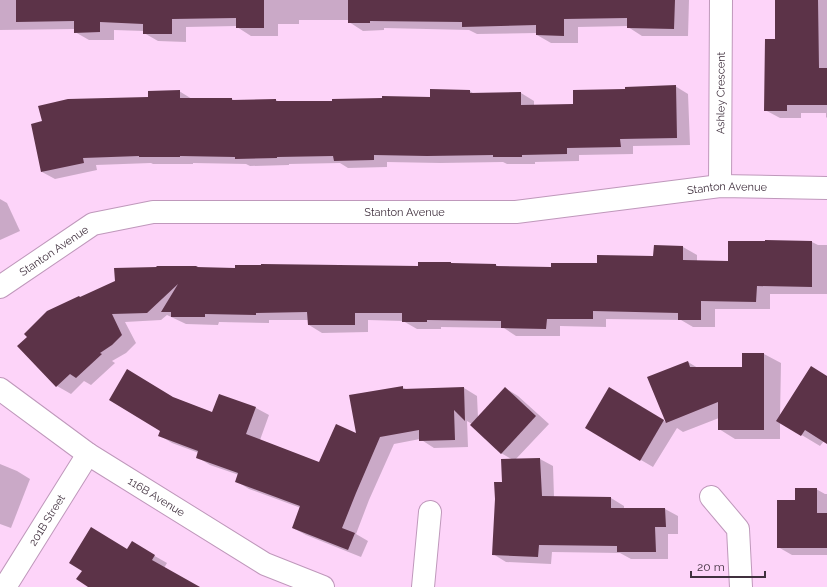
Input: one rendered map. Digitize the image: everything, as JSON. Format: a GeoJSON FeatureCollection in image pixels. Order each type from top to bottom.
{"type":"FeatureCollection","features":[{"type":"Feature","properties":{"kind":"street","name":"Ashley Crescent"},"geometry":{"type":"LineString","coordinates":[[720,186],[721,0]]}},
{"type":"Feature","properties":{"kind":"street","name":"Stanton Avenue"},"geometry":{"type":"LineString","coordinates":[[0,287],[93,224],[153,212],[516,212],[720,186],[827,188]]}},
{"type":"Feature","properties":{"kind":"street","name":"116B Avenue"},"geometry":{"type":"LineString","coordinates":[[0,389],[88,454],[265,564],[323,587]]}},
{"type":"Feature","properties":{"kind":"street","name":"201B Street"},"geometry":{"type":"LineString","coordinates":[[5,587],[88,454]]}},
{"type":"Feature","properties":{"kind":"street"},"geometry":{"type":"LineString","coordinates":[[711,497],[738,529],[741,587]]}},
{"type":"Feature","properties":{"kind":"street"},"geometry":{"type":"LineString","coordinates":[[423,587],[430,512]]}},
{"type":"Feature","properties":{"kind":"building"},"geometry":{"type":"Polygon","coordinates":[[[16,0],[264,0],[264,28],[236,28],[236,18],[172,19],[172,34],[143,34],[143,24],[100,22],[100,32],[74,33],[74,21],[16,22],[16,0]]]}},
{"type":"Feature","properties":{"kind":"building"},"geometry":{"type":"Polygon","coordinates":[[[348,0],[675,0],[674,29],[627,28],[627,18],[564,19],[564,36],[536,35],[536,25],[462,27],[462,22],[370,21],[370,23],[348,23],[348,0]]]}},
{"type":"Feature","properties":{"kind":"building"},"geometry":{"type":"Polygon","coordinates":[[[775,0],[818,0],[819,68],[827,68],[827,105],[787,105],[787,111],[764,111],[765,39],[775,39],[775,0]]]}},
{"type":"Feature","properties":{"kind":"building"},"geometry":{"type":"Polygon","coordinates":[[[676,85],[677,138],[620,139],[621,147],[567,148],[567,154],[522,155],[522,157],[493,157],[493,155],[374,155],[374,160],[334,161],[333,156],[235,159],[235,157],[139,156],[83,158],[84,163],[41,172],[31,124],[42,121],[38,106],[68,99],[148,97],[148,91],[180,90],[180,98],[332,101],[332,99],[382,98],[382,96],[430,97],[430,89],[470,90],[470,93],[521,92],[521,105],[573,104],[573,90],[625,89],[625,87],[676,85]]]}},
{"type":"Feature","properties":{"kind":"building"},"geometry":{"type":"Polygon","coordinates":[[[728,241],[812,241],[812,287],[757,286],[756,302],[701,301],[701,320],[678,320],[678,313],[593,311],[593,319],[547,319],[546,329],[501,328],[501,321],[427,320],[427,322],[402,322],[402,313],[355,313],[355,325],[308,325],[307,312],[256,313],[256,315],[205,314],[205,317],[171,317],[171,312],[161,312],[178,284],[147,313],[112,314],[122,335],[112,345],[100,353],[102,354],[76,378],[70,374],[56,387],[17,346],[27,337],[24,334],[47,311],[115,281],[114,268],[198,266],[196,267],[235,268],[235,265],[261,264],[418,266],[418,262],[451,262],[496,264],[496,266],[551,267],[551,263],[597,263],[597,255],[653,256],[654,245],[683,246],[683,260],[728,261],[728,241]]]}},
{"type":"Feature","properties":{"kind":"building"},"geometry":{"type":"Polygon","coordinates":[[[742,353],[764,353],[764,430],[718,430],[718,402],[666,423],[647,377],[688,361],[690,367],[742,367],[742,353]]]}},
{"type":"Feature","properties":{"kind":"building"},"geometry":{"type":"Polygon","coordinates":[[[811,366],[827,376],[827,444],[805,430],[801,436],[776,421],[811,366]]]}},
{"type":"Feature","properties":{"kind":"building"},"geometry":{"type":"Polygon","coordinates":[[[127,369],[173,397],[212,412],[219,394],[256,407],[246,434],[319,462],[336,424],[356,433],[349,395],[403,386],[403,389],[464,387],[465,421],[454,410],[455,440],[419,441],[419,430],[380,437],[342,528],[355,533],[348,550],[292,528],[300,506],[235,482],[238,473],[196,458],[198,451],[158,436],[160,431],[109,400],[127,369]]]}},
{"type":"Feature","properties":{"kind":"building"},"geometry":{"type":"Polygon","coordinates":[[[505,387],[536,416],[501,454],[470,425],[505,387]]]}},
{"type":"Feature","properties":{"kind":"building"},"geometry":{"type":"Polygon","coordinates":[[[609,387],[664,420],[640,461],[585,428],[609,387]]]}},
{"type":"Feature","properties":{"kind":"building"},"geometry":{"type":"Polygon","coordinates":[[[540,458],[542,496],[611,497],[611,508],[665,508],[666,527],[655,527],[656,552],[617,552],[617,546],[539,545],[538,557],[492,555],[495,499],[494,482],[502,482],[501,459],[540,458]]]}},
{"type":"Feature","properties":{"kind":"building"},"geometry":{"type":"Polygon","coordinates":[[[795,488],[817,488],[817,513],[827,513],[827,548],[777,548],[777,500],[795,500],[795,488]]]}},
{"type":"Feature","properties":{"kind":"building"},"geometry":{"type":"Polygon","coordinates":[[[91,527],[127,549],[132,541],[155,555],[152,560],[200,587],[88,587],[76,579],[82,571],[69,563],[91,527]]]}}]}
